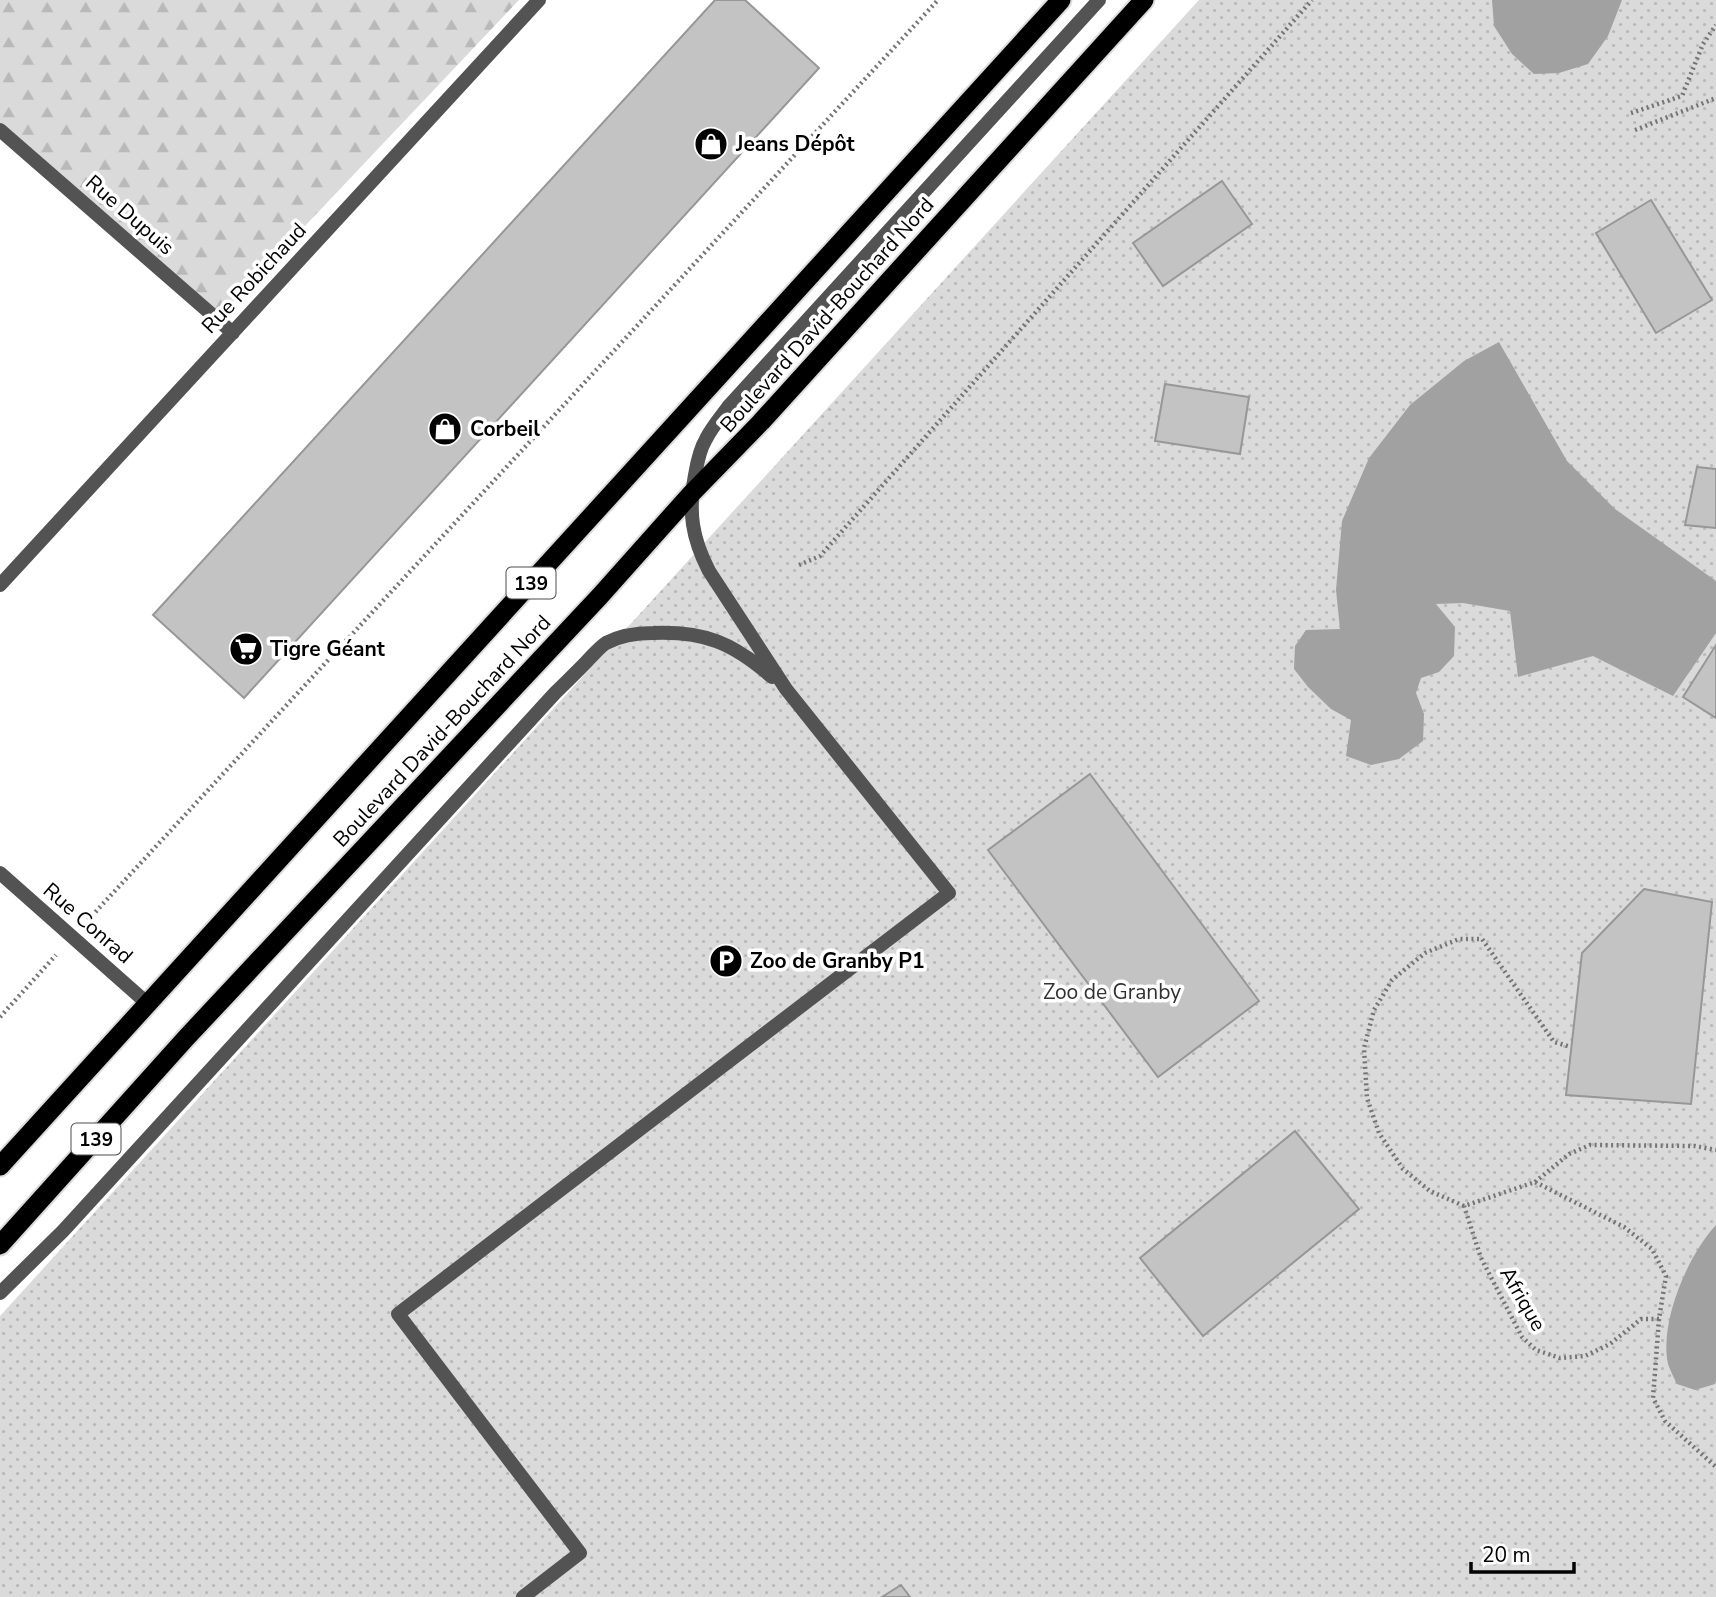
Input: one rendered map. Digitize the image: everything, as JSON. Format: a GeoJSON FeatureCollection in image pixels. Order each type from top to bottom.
{"type":"FeatureCollection","features":[{"type":"Feature","properties":{"kind":"highway","name":"Boulevard David-Bouchard Nord"},"geometry":{"type":"LineString","coordinates":[[0,1166],[1062,0]]}},
{"type":"Feature","properties":{"kind":"highway","name":"Boulevard David-Bouchard Nord"},"geometry":{"type":"LineString","coordinates":[[0,1245],[186,1038],[761,422],[1144,0]]}},
{"type":"Feature","properties":{"kind":"street","name":"Rue Robichaud"},"geometry":{"type":"LineString","coordinates":[[0,585],[540,0]]}},
{"type":"Feature","properties":{"kind":"street"},"geometry":{"type":"LineString","coordinates":[[523,1597],[580,1553],[398,1314],[948,893],[786,689],[702,557],[694,535],[691,494],[705,440],[728,407],[1100,0]]}},
{"type":"Feature","properties":{"kind":"street","name":"Rue Dupuis"},"geometry":{"type":"LineString","coordinates":[[0,130],[233,333]]}},
{"type":"Feature","properties":{"kind":"street"},"geometry":{"type":"LineString","coordinates":[[0,1293],[63,1231],[555,693],[605,644],[629,634],[678,632],[698,635],[737,649],[786,689]]}},
{"type":"Feature","properties":{"kind":"street","name":"Rue Conrad"},"geometry":{"type":"LineString","coordinates":[[0,873],[148,1004]]}},
{"type":"Feature","properties":{"kind":"path"},"geometry":{"type":"LineString","coordinates":[[0,1017],[938,0]]}},
{"type":"Feature","properties":{"kind":"path"},"geometry":{"type":"LineString","coordinates":[[799,565],[820,556],[1312,0]]}},
{"type":"Feature","properties":{"kind":"path"},"geometry":{"type":"LineString","coordinates":[[1631,113],[1682,96],[1703,44],[1716,25]]}},
{"type":"Feature","properties":{"kind":"path"},"geometry":{"type":"LineString","coordinates":[[1635,130],[1716,99]]}},
{"type":"Feature","properties":{"kind":"path"},"geometry":{"type":"LineString","coordinates":[[1571,1047],[1554,1042],[1482,939],[1459,939],[1425,953],[1392,980],[1374,1010],[1364,1048],[1367,1098],[1379,1133],[1403,1169],[1430,1191],[1464,1206],[1535,1182],[1569,1154],[1590,1145],[1695,1146],[1716,1150]]}},
{"type":"Feature","properties":{"kind":"path"},"geometry":{"type":"LineString","coordinates":[[1535,1182],[1624,1227],[1652,1249],[1666,1276],[1658,1319],[1653,1398],[1665,1421],[1716,1467]]}},
{"type":"Feature","properties":{"kind":"path","name":"Afrique"},"geometry":{"type":"LineString","coordinates":[[1464,1206],[1481,1258],[1522,1337],[1536,1350],[1560,1358],[1585,1356],[1610,1344],[1641,1319],[1658,1319]]}},
{"type":"Feature","properties":{"kind":"green space"},"geometry":{"type":"Polygon","coordinates":[[[0,0],[519,0],[215,321],[0,130],[0,0]]]}},
{"type":"Feature","properties":{"kind":"green space","name":"Zoo de Granby"},"geometry":{"type":"Polygon","coordinates":[[[1199,0],[1716,0],[1716,1597],[0,1597],[0,1316],[1199,0]]]}},
{"type":"Feature","properties":{"kind":"shaded area"},"geometry":{"type":"Polygon","coordinates":[[[1492,0],[1622,0],[1608,36],[1588,64],[1559,73],[1534,74],[1512,54],[1494,26],[1492,0]]]}},
{"type":"Feature","properties":{"kind":"shaded area"},"geometry":{"type":"Polygon","coordinates":[[[1499,342],[1567,461],[1615,509],[1716,581],[1716,633],[1673,696],[1593,656],[1518,677],[1510,611],[1463,603],[1436,604],[1455,627],[1454,656],[1439,672],[1421,678],[1416,693],[1424,714],[1423,741],[1399,759],[1371,765],[1346,756],[1351,720],[1331,709],[1294,669],[1295,646],[1306,630],[1340,629],[1336,590],[1342,521],[1369,458],[1410,405],[1464,361],[1499,342]]]}},
{"type":"Feature","properties":{"kind":"shaded area"},"geometry":{"type":"Polygon","coordinates":[[[1716,1225],[1716,1381],[1715,1384],[1695,1390],[1677,1384],[1671,1371],[1666,1347],[1668,1329],[1672,1309],[1686,1271],[1695,1253],[1716,1225]]]}},
{"type":"Feature","properties":{"kind":"building"},"geometry":{"type":"Polygon","coordinates":[[[715,0],[745,0],[819,68],[244,698],[153,615],[715,0]]]}},
{"type":"Feature","properties":{"kind":"building"},"geometry":{"type":"Polygon","coordinates":[[[1222,181],[1252,224],[1163,286],[1133,243],[1222,181]]]}},
{"type":"Feature","properties":{"kind":"building"},"geometry":{"type":"Polygon","coordinates":[[[1651,200],[1712,300],[1656,333],[1596,233],[1651,200]]]}},
{"type":"Feature","properties":{"kind":"building"},"geometry":{"type":"Polygon","coordinates":[[[1165,384],[1249,397],[1240,454],[1155,441],[1165,384]]]}},
{"type":"Feature","properties":{"kind":"building"},"geometry":{"type":"Polygon","coordinates":[[[1697,467],[1716,469],[1716,528],[1685,525],[1697,467]]]}},
{"type":"Feature","properties":{"kind":"building"},"geometry":{"type":"Polygon","coordinates":[[[1716,645],[1716,718],[1683,697],[1716,645]]]}},
{"type":"Feature","properties":{"kind":"building"},"geometry":{"type":"Polygon","coordinates":[[[1090,774],[1259,1001],[1158,1077],[988,850],[1090,774]]]}},
{"type":"Feature","properties":{"kind":"building"},"geometry":{"type":"Polygon","coordinates":[[[1644,889],[1712,902],[1691,1104],[1566,1095],[1582,953],[1644,889]]]}},
{"type":"Feature","properties":{"kind":"building"},"geometry":{"type":"Polygon","coordinates":[[[1295,1131],[1359,1209],[1203,1336],[1140,1258],[1295,1131]]]}},
{"type":"Feature","properties":{"kind":"building"},"geometry":{"type":"Polygon","coordinates":[[[901,1585],[910,1597],[882,1597],[901,1585]]]}},
{"type":"Feature","properties":{"kind":"place","name":"Jeans Dépôt"},"geometry":{"type":"Point","coordinates":[711,144]}},
{"type":"Feature","properties":{"kind":"place","name":"Corbeil"},"geometry":{"type":"Point","coordinates":[445,429]}},
{"type":"Feature","properties":{"kind":"place","name":"Tigre Géant"},"geometry":{"type":"Point","coordinates":[246,649]}},
{"type":"Feature","properties":{"kind":"place","name":"Zoo de Granby P1"},"geometry":{"type":"Point","coordinates":[726,961]}}]}
